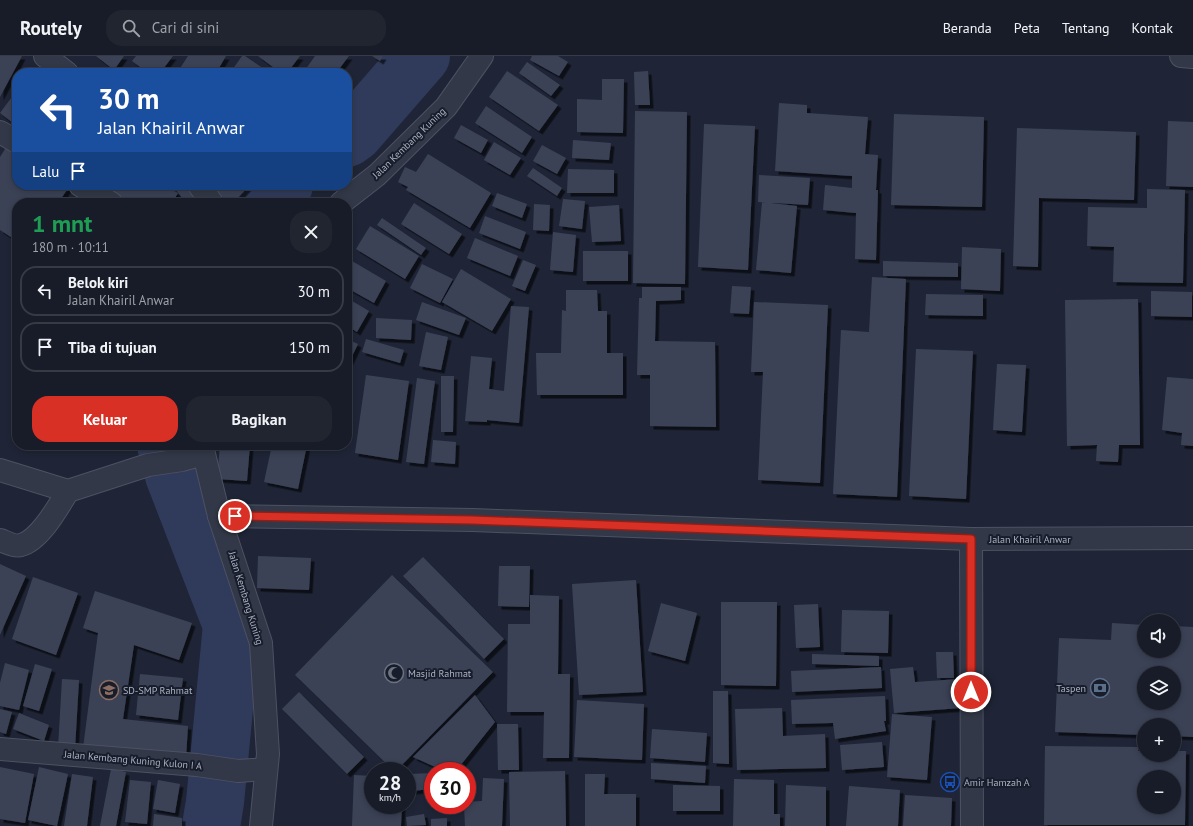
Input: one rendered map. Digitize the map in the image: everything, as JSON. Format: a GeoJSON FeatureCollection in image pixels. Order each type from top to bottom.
{"type":"FeatureCollection","features":[{"type":"Feature","properties":{"kind":"street"},"geometry":{"type":"LineString","coordinates":[[45,56],[61,68]]}},
{"type":"Feature","properties":{"kind":"street","name":"Jalan Kembang Kuning"},"geometry":{"type":"LineString","coordinates":[[347,198],[377,175],[446,107],[482,56]]}},
{"type":"Feature","properties":{"kind":"street"},"geometry":{"type":"LineString","coordinates":[[1181,56],[1193,57]]}},
{"type":"Feature","properties":{"kind":"street"},"geometry":{"type":"LineString","coordinates":[[0,132],[12,139]]}},
{"type":"Feature","properties":{"kind":"street"},"geometry":{"type":"LineString","coordinates":[[89,190],[102,198]]}},
{"type":"Feature","properties":{"kind":"street"},"geometry":{"type":"LineString","coordinates":[[0,470],[68,491],[148,465],[182,460],[203,450]]}},
{"type":"Feature","properties":{"kind":"street","name":"Jalan Kembang Kuning"},"geometry":{"type":"LineString","coordinates":[[205,450],[219,516],[261,643],[268,754],[260,826]]}},
{"type":"Feature","properties":{"kind":"street"},"geometry":{"type":"LineString","coordinates":[[7,542],[20,546],[36,536],[45,526],[68,491]]}},
{"type":"Feature","properties":{"kind":"street","name":"Jalan Khairil Anwar"},"geometry":{"type":"LineString","coordinates":[[219,516],[472,520],[971,539],[1193,538]]}},
{"type":"Feature","properties":{"kind":"street"},"geometry":{"type":"LineString","coordinates":[[971,539],[972,826]]}},
{"type":"Feature","properties":{"kind":"street","name":"Jalan Kembang Kuning Kulon I A"},"geometry":{"type":"LineString","coordinates":[[0,749],[197,765],[238,771],[266,769]]}},
{"type":"Feature","properties":{"kind":"building"},"geometry":{"type":"Polygon","coordinates":[[[0,56],[22,56],[16,68],[12,68],[12,75],[0,97],[0,56]]]}},
{"type":"Feature","properties":{"kind":"building"},"geometry":{"type":"Polygon","coordinates":[[[96,56],[124,56],[115,68],[111,68],[96,56]]]}},
{"type":"Feature","properties":{"kind":"building"},"geometry":{"type":"Polygon","coordinates":[[[136,56],[173,56],[164,68],[141,68],[132,61],[136,56]]]}},
{"type":"Feature","properties":{"kind":"building"},"geometry":{"type":"Polygon","coordinates":[[[188,56],[226,56],[219,68],[180,68],[188,56]]]}},
{"type":"Feature","properties":{"kind":"building"},"geometry":{"type":"Polygon","coordinates":[[[242,56],[245,56],[263,68],[234,68],[242,56]]]}},
{"type":"Feature","properties":{"kind":"building"},"geometry":{"type":"Polygon","coordinates":[[[258,56],[300,56],[291,68],[274,68],[258,56]]]}},
{"type":"Feature","properties":{"kind":"building"},"geometry":{"type":"Polygon","coordinates":[[[315,56],[349,56],[340,68],[307,68],[315,56]]]}},
{"type":"Feature","properties":{"kind":"building"},"geometry":{"type":"Polygon","coordinates":[[[372,56],[383,56],[380,61],[372,56]]]}},
{"type":"Feature","properties":{"kind":"building"},"geometry":{"type":"Polygon","coordinates":[[[532,56],[558,56],[568,62],[559,76],[530,60],[532,56]]]}},
{"type":"Feature","properties":{"kind":"building"},"geometry":{"type":"Polygon","coordinates":[[[527,62],[560,85],[551,96],[519,73],[527,62]]]}},
{"type":"Feature","properties":{"kind":"building"},"geometry":{"type":"Polygon","coordinates":[[[507,71],[558,105],[539,131],[489,97],[507,71]]]}},
{"type":"Feature","properties":{"kind":"building"},"geometry":{"type":"Polygon","coordinates":[[[648,71],[650,105],[635,105],[634,72],[648,71]]]}},
{"type":"Feature","properties":{"kind":"building"},"geometry":{"type":"Polygon","coordinates":[[[602,79],[624,79],[623,133],[577,132],[577,99],[602,100],[602,79]]]}},
{"type":"Feature","properties":{"kind":"building"},"geometry":{"type":"Polygon","coordinates":[[[12,97],[12,122],[0,113],[12,97]]]}},
{"type":"Feature","properties":{"kind":"building"},"geometry":{"type":"Polygon","coordinates":[[[779,103],[807,105],[807,113],[868,117],[865,154],[878,155],[876,190],[878,190],[876,260],[855,259],[856,213],[823,210],[825,185],[852,188],[852,176],[775,171],[779,103]]]}},
{"type":"Feature","properties":{"kind":"building"},"geometry":{"type":"Polygon","coordinates":[[[486,106],[532,137],[522,153],[475,123],[486,106]]]}},
{"type":"Feature","properties":{"kind":"building"},"geometry":{"type":"Polygon","coordinates":[[[635,111],[687,112],[685,284],[633,283],[635,111]]]}},
{"type":"Feature","properties":{"kind":"building"},"geometry":{"type":"Polygon","coordinates":[[[894,114],[984,117],[982,207],[891,205],[894,114]]]}},
{"type":"Feature","properties":{"kind":"building"},"geometry":{"type":"Polygon","coordinates":[[[1168,121],[1193,122],[1193,187],[1166,186],[1168,121]]]}},
{"type":"Feature","properties":{"kind":"building"},"geometry":{"type":"Polygon","coordinates":[[[704,124],[755,126],[748,270],[698,267],[704,124]]]}},
{"type":"Feature","properties":{"kind":"building"},"geometry":{"type":"Polygon","coordinates":[[[461,125],[488,140],[481,153],[454,138],[461,125]]]}},
{"type":"Feature","properties":{"kind":"building"},"geometry":{"type":"Polygon","coordinates":[[[1017,128],[1136,132],[1134,200],[1039,198],[1038,267],[1013,266],[1017,128]]]}},
{"type":"Feature","properties":{"kind":"building"},"geometry":{"type":"Polygon","coordinates":[[[573,140],[611,143],[609,160],[572,158],[573,140]]]}},
{"type":"Feature","properties":{"kind":"building"},"geometry":{"type":"Polygon","coordinates":[[[494,142],[521,158],[510,175],[484,160],[494,142]]]}},
{"type":"Feature","properties":{"kind":"building"},"geometry":{"type":"Polygon","coordinates":[[[542,145],[566,158],[557,174],[533,161],[542,145]]]}},
{"type":"Feature","properties":{"kind":"building"},"geometry":{"type":"Polygon","coordinates":[[[7,146],[12,150],[12,190],[67,190],[61,198],[12,198],[12,238],[0,230],[0,157],[7,146]]]}},
{"type":"Feature","properties":{"kind":"building"},"geometry":{"type":"Polygon","coordinates":[[[428,154],[491,193],[470,228],[406,190],[408,187],[398,182],[405,167],[416,172],[428,154]]]}},
{"type":"Feature","properties":{"kind":"building"},"geometry":{"type":"Polygon","coordinates":[[[533,168],[562,188],[557,196],[527,176],[533,168]]]}},
{"type":"Feature","properties":{"kind":"building"},"geometry":{"type":"Polygon","coordinates":[[[568,169],[614,170],[614,193],[567,193],[568,169]]]}},
{"type":"Feature","properties":{"kind":"building"},"geometry":{"type":"Polygon","coordinates":[[[759,175],[810,178],[808,205],[758,202],[759,175]]]}},
{"type":"Feature","properties":{"kind":"building"},"geometry":{"type":"Polygon","coordinates":[[[1147,189],[1185,190],[1183,283],[1113,282],[1114,247],[1087,246],[1088,207],[1147,208],[1147,189]]]}},
{"type":"Feature","properties":{"kind":"building"},"geometry":{"type":"Polygon","coordinates":[[[108,190],[172,190],[178,193],[175,198],[123,198],[108,190]]]}},
{"type":"Feature","properties":{"kind":"building"},"geometry":{"type":"Polygon","coordinates":[[[176,190],[200,190],[201,192],[193,198],[182,198],[176,190]]]}},
{"type":"Feature","properties":{"kind":"building"},"geometry":{"type":"Polygon","coordinates":[[[216,190],[245,190],[238,198],[218,198],[213,193],[216,190]]]}},
{"type":"Feature","properties":{"kind":"building"},"geometry":{"type":"Polygon","coordinates":[[[497,193],[527,204],[522,218],[492,206],[497,193]]]}},
{"type":"Feature","properties":{"kind":"building"},"geometry":{"type":"Polygon","coordinates":[[[563,199],[585,201],[582,229],[559,226],[563,199]]]}},
{"type":"Feature","properties":{"kind":"building"},"geometry":{"type":"Polygon","coordinates":[[[762,202],[797,206],[791,273],[756,270],[762,202]]]}},
{"type":"Feature","properties":{"kind":"building"},"geometry":{"type":"Polygon","coordinates":[[[414,203],[462,234],[449,254],[401,224],[414,203]]]}},
{"type":"Feature","properties":{"kind":"building"},"geometry":{"type":"Polygon","coordinates":[[[534,204],[550,205],[549,231],[533,230],[534,204]]]}},
{"type":"Feature","properties":{"kind":"building"},"geometry":{"type":"Polygon","coordinates":[[[619,205],[621,241],[592,242],[589,207],[619,205]]]}},
{"type":"Feature","properties":{"kind":"building"},"geometry":{"type":"Polygon","coordinates":[[[485,216],[526,232],[520,249],[479,233],[485,216]]]}},
{"type":"Feature","properties":{"kind":"building"},"geometry":{"type":"Polygon","coordinates":[[[382,218],[426,248],[421,255],[377,225],[382,218]]]}},
{"type":"Feature","properties":{"kind":"building"},"geometry":{"type":"Polygon","coordinates":[[[370,226],[419,256],[405,279],[356,249],[370,226]]]}},
{"type":"Feature","properties":{"kind":"building"},"geometry":{"type":"Polygon","coordinates":[[[553,232],[576,235],[573,272],[550,270],[553,232]]]}},
{"type":"Feature","properties":{"kind":"building"},"geometry":{"type":"Polygon","coordinates":[[[475,238],[518,256],[510,276],[467,258],[475,238]]]}},
{"type":"Feature","properties":{"kind":"building"},"geometry":{"type":"Polygon","coordinates":[[[962,247],[1001,249],[1000,291],[961,289],[962,247]]]}},
{"type":"Feature","properties":{"kind":"building"},"geometry":{"type":"Polygon","coordinates":[[[583,251],[628,251],[628,281],[583,281],[583,251]]]}},
{"type":"Feature","properties":{"kind":"building"},"geometry":{"type":"Polygon","coordinates":[[[523,260],[536,265],[525,291],[512,286],[523,260]]]}},
{"type":"Feature","properties":{"kind":"building"},"geometry":{"type":"Polygon","coordinates":[[[352,261],[386,281],[374,303],[352,291],[352,261]]]}},
{"type":"Feature","properties":{"kind":"building"},"geometry":{"type":"Polygon","coordinates":[[[883,261],[958,263],[958,277],[883,276],[883,261]]]}},
{"type":"Feature","properties":{"kind":"building"},"geometry":{"type":"Polygon","coordinates":[[[422,264],[453,279],[440,303],[410,288],[422,264]]]}},
{"type":"Feature","properties":{"kind":"building"},"geometry":{"type":"Polygon","coordinates":[[[461,269],[511,299],[492,331],[442,302],[461,269]]]}},
{"type":"Feature","properties":{"kind":"building"},"geometry":{"type":"Polygon","coordinates":[[[872,277],[906,279],[897,497],[833,494],[841,330],[869,332],[872,277]]]}},
{"type":"Feature","properties":{"kind":"building"},"geometry":{"type":"Polygon","coordinates":[[[732,286],[751,287],[749,314],[730,313],[732,286]]]}},
{"type":"Feature","properties":{"kind":"building"},"geometry":{"type":"Polygon","coordinates":[[[642,287],[681,287],[681,300],[656,301],[655,341],[715,342],[716,427],[650,426],[650,375],[637,375],[639,298],[642,298],[642,287]]]}},
{"type":"Feature","properties":{"kind":"building"},"geometry":{"type":"Polygon","coordinates":[[[566,290],[597,290],[598,311],[607,311],[607,353],[623,353],[623,395],[537,395],[536,353],[561,353],[562,310],[566,311],[566,290]]]}},
{"type":"Feature","properties":{"kind":"building"},"geometry":{"type":"Polygon","coordinates":[[[1151,291],[1192,292],[1192,317],[1151,316],[1151,291]]]}},
{"type":"Feature","properties":{"kind":"building"},"geometry":{"type":"Polygon","coordinates":[[[926,294],[983,295],[983,316],[925,315],[926,294]]]}},
{"type":"Feature","properties":{"kind":"building"},"geometry":{"type":"Polygon","coordinates":[[[1138,299],[1140,445],[1119,445],[1118,462],[1096,461],[1097,445],[1067,446],[1065,300],[1138,299]]]}},
{"type":"Feature","properties":{"kind":"building"},"geometry":{"type":"Polygon","coordinates":[[[352,301],[369,311],[357,332],[352,329],[352,301]]]}},
{"type":"Feature","properties":{"kind":"building"},"geometry":{"type":"Polygon","coordinates":[[[422,302],[466,318],[459,335],[416,320],[422,302]]]}},
{"type":"Feature","properties":{"kind":"building"},"geometry":{"type":"Polygon","coordinates":[[[754,302],[828,305],[820,483],[758,480],[763,372],[751,372],[754,302]]]}},
{"type":"Feature","properties":{"kind":"building"},"geometry":{"type":"Polygon","coordinates":[[[511,306],[529,307],[519,423],[487,420],[487,422],[465,421],[471,356],[492,358],[489,389],[504,391],[511,306]]]}},
{"type":"Feature","properties":{"kind":"building"},"geometry":{"type":"Polygon","coordinates":[[[376,318],[412,320],[411,340],[376,338],[376,318]]]}},
{"type":"Feature","properties":{"kind":"building"},"geometry":{"type":"Polygon","coordinates":[[[426,332],[448,337],[441,370],[419,366],[426,332]]]}},
{"type":"Feature","properties":{"kind":"building"},"geometry":{"type":"Polygon","coordinates":[[[366,339],[404,350],[400,363],[362,352],[366,339]]]}},
{"type":"Feature","properties":{"kind":"building"},"geometry":{"type":"Polygon","coordinates":[[[352,341],[358,344],[352,357],[352,341]]]}},
{"type":"Feature","properties":{"kind":"building"},"geometry":{"type":"Polygon","coordinates":[[[916,349],[973,351],[966,499],[909,496],[916,349]]]}},
{"type":"Feature","properties":{"kind":"building"},"geometry":{"type":"Polygon","coordinates":[[[997,364],[1026,365],[1022,432],[993,430],[997,364]]]}},
{"type":"Feature","properties":{"kind":"building"},"geometry":{"type":"Polygon","coordinates":[[[366,375],[409,381],[398,460],[355,453],[366,375]]]}},
{"type":"Feature","properties":{"kind":"building"},"geometry":{"type":"Polygon","coordinates":[[[441,376],[454,376],[453,432],[441,432],[441,376]]]}},
{"type":"Feature","properties":{"kind":"building"},"geometry":{"type":"Polygon","coordinates":[[[1167,377],[1193,379],[1193,446],[1181,445],[1182,433],[1162,430],[1167,377]]]}},
{"type":"Feature","properties":{"kind":"building"},"geometry":{"type":"Polygon","coordinates":[[[417,378],[435,381],[424,464],[406,462],[417,378]]]}},
{"type":"Feature","properties":{"kind":"building"},"geometry":{"type":"Polygon","coordinates":[[[433,440],[456,442],[455,464],[431,462],[433,440]]]}},
{"type":"Feature","properties":{"kind":"building"},"geometry":{"type":"Polygon","coordinates":[[[220,450],[250,450],[247,481],[217,479],[220,450]]]}},
{"type":"Feature","properties":{"kind":"building"},"geometry":{"type":"Polygon","coordinates":[[[271,450],[306,450],[298,489],[264,482],[271,450]]]}},
{"type":"Feature","properties":{"kind":"building"},"geometry":{"type":"Polygon","coordinates":[[[258,556],[311,558],[309,590],[257,588],[258,556]]]}},
{"type":"Feature","properties":{"kind":"building"},"geometry":{"type":"Polygon","coordinates":[[[423,557],[504,639],[484,659],[403,576],[423,557]]]}},
{"type":"Feature","properties":{"kind":"building"},"geometry":{"type":"Polygon","coordinates":[[[0,564],[26,576],[0,635],[0,564]]]}},
{"type":"Feature","properties":{"kind":"building"},"geometry":{"type":"Polygon","coordinates":[[[499,566],[530,566],[529,607],[498,606],[499,566]]]}},
{"type":"Feature","properties":{"kind":"building","name":"Masjid Rahmat"},"geometry":{"type":"Polygon","coordinates":[[[392,575],[493,672],[405,762],[385,762],[295,675],[392,575]]]}},
{"type":"Feature","properties":{"kind":"building"},"geometry":{"type":"Polygon","coordinates":[[[33,577],[78,593],[56,655],[12,639],[33,577]]]}},
{"type":"Feature","properties":{"kind":"building"},"geometry":{"type":"Polygon","coordinates":[[[636,580],[643,692],[579,695],[572,584],[636,580]]]}},
{"type":"Feature","properties":{"kind":"building","name":"SD-SMP Rahmat"},"geometry":{"type":"Polygon","coordinates":[[[95,591],[192,623],[179,660],[134,645],[123,719],[188,726],[186,758],[83,748],[98,633],[83,628],[95,591]]]}},
{"type":"Feature","properties":{"kind":"building"},"geometry":{"type":"Polygon","coordinates":[[[530,595],[559,596],[558,674],[570,674],[569,758],[543,758],[544,712],[507,712],[508,624],[530,624],[530,595]]]}},
{"type":"Feature","properties":{"kind":"building"},"geometry":{"type":"Polygon","coordinates":[[[721,602],[777,602],[776,686],[721,685],[721,602]]]}},
{"type":"Feature","properties":{"kind":"building"},"geometry":{"type":"Polygon","coordinates":[[[661,603],[697,613],[685,661],[648,651],[661,603]]]}},
{"type":"Feature","properties":{"kind":"building"},"geometry":{"type":"Polygon","coordinates":[[[818,604],[820,647],[796,648],[794,605],[818,604]]]}},
{"type":"Feature","properties":{"kind":"building"},"geometry":{"type":"Polygon","coordinates":[[[842,610],[889,611],[888,653],[841,652],[842,610]]]}},
{"type":"Feature","properties":{"kind":"building","name":"Taspen"},"geometry":{"type":"Polygon","coordinates":[[[1112,623],[1137,625],[1137,658],[1181,658],[1181,626],[1193,627],[1193,737],[1181,736],[1181,718],[1137,718],[1137,735],[1055,732],[1059,638],[1111,640],[1112,623]]]}},
{"type":"Feature","properties":{"kind":"building"},"geometry":{"type":"Polygon","coordinates":[[[936,652],[953,652],[954,678],[937,678],[936,652]]]}},
{"type":"Feature","properties":{"kind":"building"},"geometry":{"type":"Polygon","coordinates":[[[812,654],[879,656],[879,666],[812,664],[812,654]]]}},
{"type":"Feature","properties":{"kind":"building"},"geometry":{"type":"Polygon","coordinates":[[[5,663],[29,670],[19,710],[0,706],[0,683],[5,663]]]}},
{"type":"Feature","properties":{"kind":"building"},"geometry":{"type":"Polygon","coordinates":[[[35,664],[52,669],[39,711],[23,706],[35,664]]]}},
{"type":"Feature","properties":{"kind":"building"},"geometry":{"type":"Polygon","coordinates":[[[881,667],[882,688],[792,692],[791,671],[881,667]]]}},
{"type":"Feature","properties":{"kind":"building"},"geometry":{"type":"Polygon","coordinates":[[[913,667],[915,682],[959,679],[961,708],[894,713],[890,669],[913,667]]]}},
{"type":"Feature","properties":{"kind":"building"},"geometry":{"type":"Polygon","coordinates":[[[140,674],[183,678],[178,720],[136,715],[140,674]]]}},
{"type":"Feature","properties":{"kind":"building"},"geometry":{"type":"Polygon","coordinates":[[[62,679],[79,680],[75,749],[58,748],[62,679]]]}},
{"type":"Feature","properties":{"kind":"building"},"geometry":{"type":"Polygon","coordinates":[[[713,691],[728,691],[729,764],[713,763],[713,691]]]}},
{"type":"Feature","properties":{"kind":"building"},"geometry":{"type":"Polygon","coordinates":[[[299,692],[364,757],[347,774],[282,709],[299,692]]]}},
{"type":"Feature","properties":{"kind":"building"},"geometry":{"type":"Polygon","coordinates":[[[475,695],[495,722],[463,762],[424,762],[413,757],[475,695]]]}},
{"type":"Feature","properties":{"kind":"building"},"geometry":{"type":"Polygon","coordinates":[[[885,696],[886,721],[884,721],[886,731],[835,739],[833,723],[792,724],[791,700],[885,696]]]}},
{"type":"Feature","properties":{"kind":"building"},"geometry":{"type":"Polygon","coordinates":[[[577,700],[644,704],[642,760],[574,757],[577,700]]]}},
{"type":"Feature","properties":{"kind":"building"},"geometry":{"type":"Polygon","coordinates":[[[782,708],[783,736],[825,734],[826,768],[737,770],[735,709],[782,708]]]}},
{"type":"Feature","properties":{"kind":"building"},"geometry":{"type":"Polygon","coordinates":[[[0,709],[12,712],[6,734],[0,732],[0,709]]]}},
{"type":"Feature","properties":{"kind":"building"},"geometry":{"type":"Polygon","coordinates":[[[19,713],[49,725],[44,741],[13,729],[19,713]]]}},
{"type":"Feature","properties":{"kind":"building"},"geometry":{"type":"Polygon","coordinates":[[[892,714],[932,717],[927,780],[887,777],[892,714]]]}},
{"type":"Feature","properties":{"kind":"building"},"geometry":{"type":"Polygon","coordinates":[[[497,724],[518,724],[519,770],[498,770],[497,724]]]}},
{"type":"Feature","properties":{"kind":"building"},"geometry":{"type":"Polygon","coordinates":[[[652,729],[707,733],[705,762],[650,758],[652,729]]]}},
{"type":"Feature","properties":{"kind":"building"},"geometry":{"type":"Polygon","coordinates":[[[882,742],[884,767],[842,770],[840,745],[882,742]]]}},
{"type":"Feature","properties":{"kind":"building"},"geometry":{"type":"Polygon","coordinates":[[[1045,746],[1137,747],[1137,762],[1181,762],[1181,751],[1186,751],[1185,825],[1044,825],[1045,746]]]}},
{"type":"Feature","properties":{"kind":"building"},"geometry":{"type":"Polygon","coordinates":[[[651,763],[706,766],[705,783],[651,779],[651,763]]]}},
{"type":"Feature","properties":{"kind":"building"},"geometry":{"type":"Polygon","coordinates":[[[0,767],[34,774],[25,823],[0,819],[0,767]]]}},
{"type":"Feature","properties":{"kind":"building"},"geometry":{"type":"Polygon","coordinates":[[[39,767],[68,774],[57,826],[28,820],[39,767]]]}},
{"type":"Feature","properties":{"kind":"building"},"geometry":{"type":"Polygon","coordinates":[[[111,769],[126,772],[116,826],[100,826],[111,769]]]}},
{"type":"Feature","properties":{"kind":"building"},"geometry":{"type":"Polygon","coordinates":[[[565,771],[566,826],[510,826],[509,772],[565,771]]]}},
{"type":"Feature","properties":{"kind":"building"},"geometry":{"type":"Polygon","coordinates":[[[424,773],[424,790],[416,791],[416,774],[424,773]]]}},
{"type":"Feature","properties":{"kind":"building"},"geometry":{"type":"Polygon","coordinates":[[[72,774],[93,777],[87,826],[64,826],[72,774]]]}},
{"type":"Feature","properties":{"kind":"building"},"geometry":{"type":"Polygon","coordinates":[[[585,774],[605,774],[604,794],[636,794],[636,826],[585,826],[585,774]]]}},
{"type":"Feature","properties":{"kind":"building"},"geometry":{"type":"Polygon","coordinates":[[[354,775],[364,776],[364,814],[402,814],[401,826],[352,826],[354,775]]]}},
{"type":"Feature","properties":{"kind":"building"},"geometry":{"type":"Polygon","coordinates":[[[483,778],[504,779],[502,826],[465,826],[464,814],[476,814],[476,801],[482,801],[483,778]]]}},
{"type":"Feature","properties":{"kind":"building"},"geometry":{"type":"Polygon","coordinates":[[[734,779],[774,780],[774,814],[780,814],[780,826],[733,826],[734,779]]]}},
{"type":"Feature","properties":{"kind":"building"},"geometry":{"type":"Polygon","coordinates":[[[130,780],[151,782],[147,824],[125,822],[130,780]]]}},
{"type":"Feature","properties":{"kind":"building"},"geometry":{"type":"Polygon","coordinates":[[[158,780],[180,784],[175,813],[153,809],[158,780]]]}},
{"type":"Feature","properties":{"kind":"building"},"geometry":{"type":"Polygon","coordinates":[[[673,785],[720,786],[720,811],[673,811],[673,785]]]}},
{"type":"Feature","properties":{"kind":"building"},"geometry":{"type":"Polygon","coordinates":[[[786,785],[826,787],[826,826],[785,826],[786,785]]]}},
{"type":"Feature","properties":{"kind":"building"},"geometry":{"type":"Polygon","coordinates":[[[849,786],[900,790],[898,826],[846,826],[849,786]]]}},
{"type":"Feature","properties":{"kind":"building"},"geometry":{"type":"Polygon","coordinates":[[[905,795],[952,798],[951,826],[903,826],[905,795]]]}},
{"type":"Feature","properties":{"kind":"building"},"geometry":{"type":"Polygon","coordinates":[[[154,814],[182,818],[182,826],[153,826],[154,814]]]}},
{"type":"Feature","properties":{"kind":"building"},"geometry":{"type":"Polygon","coordinates":[[[424,814],[426,825],[407,826],[406,817],[424,814]]]}},
{"type":"Feature","properties":{"kind":"building"},"geometry":{"type":"Polygon","coordinates":[[[447,818],[447,826],[431,826],[431,819],[447,818]]]}},
{"type":"Feature","properties":{"kind":"waterway"},"geometry":{"type":"LineString","coordinates":[[352,134],[421,56]]}},
{"type":"Feature","properties":{"kind":"waterway"},"geometry":{"type":"LineString","coordinates":[[266,198],[277,190]]}},
{"type":"Feature","properties":{"kind":"waterway"},"geometry":{"type":"LineString","coordinates":[[167,450],[174,475],[232,625],[215,802],[211,826]]}},
{"type":"Feature","properties":{"kind":"place","name":"Masjid Rahmat"},"geometry":{"type":"Point","coordinates":[394,673]}},
{"type":"Feature","properties":{"kind":"place","name":"Taspen"},"geometry":{"type":"Point","coordinates":[1100,688]}},
{"type":"Feature","properties":{"kind":"place","name":"SD-SMP Rahmat"},"geometry":{"type":"Point","coordinates":[109,690]}},
{"type":"Feature","properties":{"kind":"place","name":"Amir Hamzah A"},"geometry":{"type":"Point","coordinates":[950,782]}},
{"type":"Feature","properties":{"kind":"route"},"geometry":{"type":"LineString","coordinates":[[235,516],[472,520],[971,539],[971,692]]}}]}
